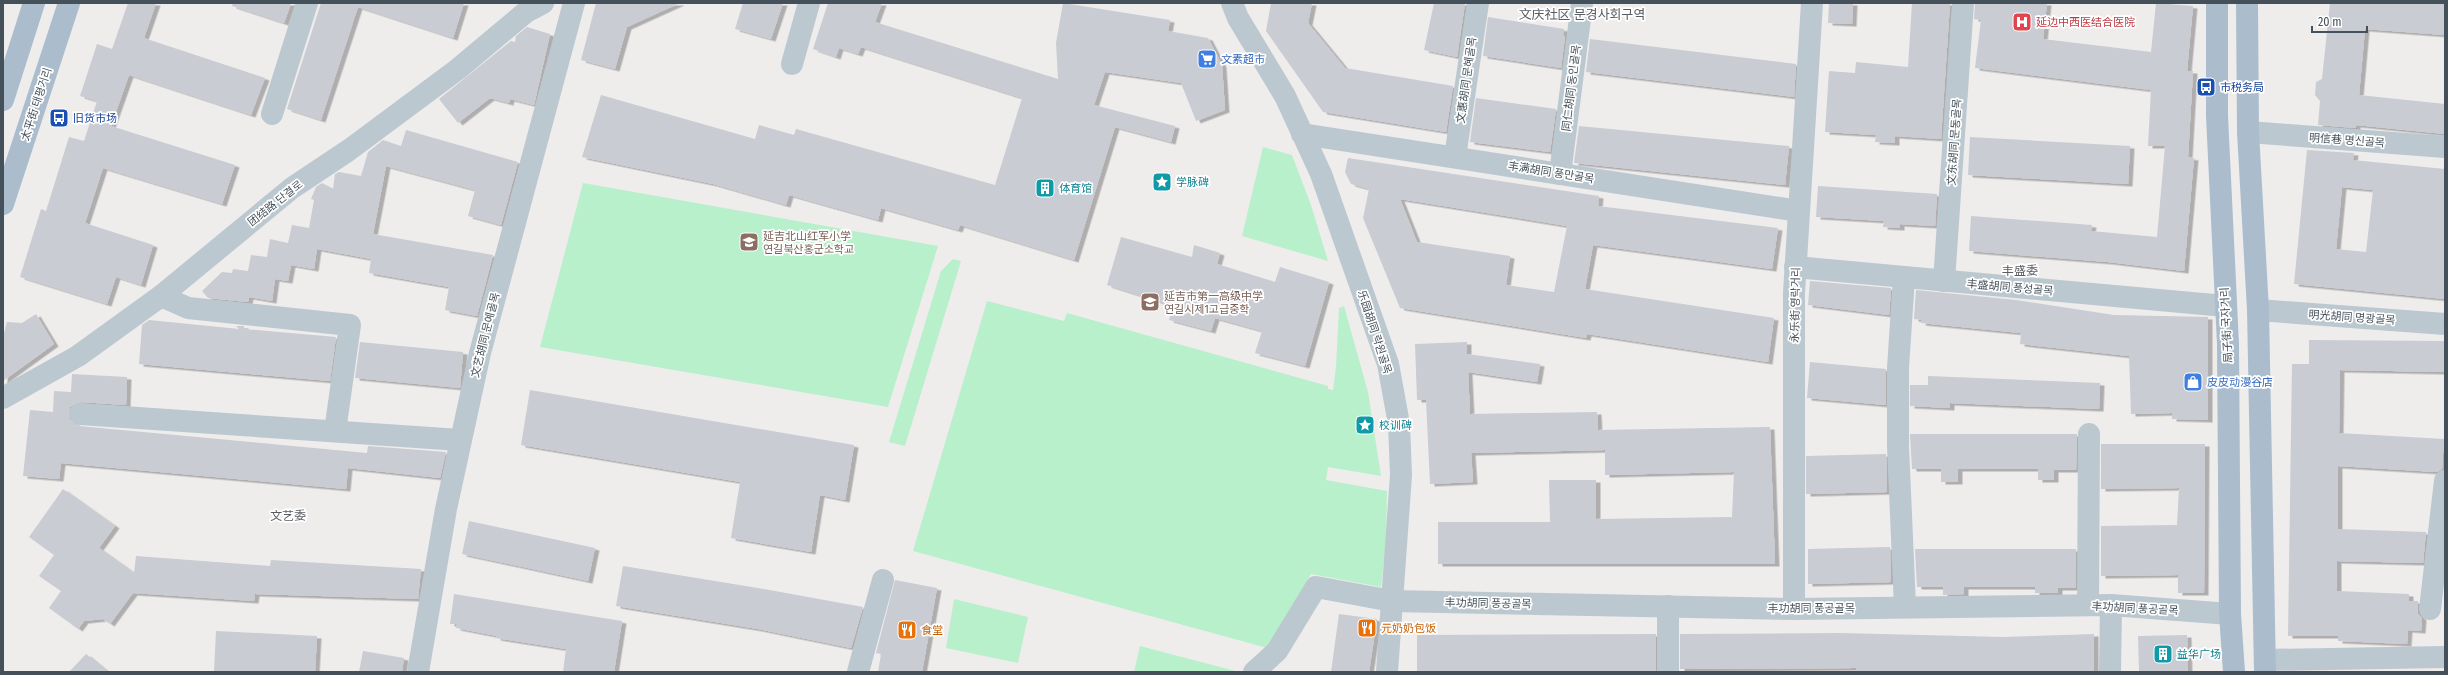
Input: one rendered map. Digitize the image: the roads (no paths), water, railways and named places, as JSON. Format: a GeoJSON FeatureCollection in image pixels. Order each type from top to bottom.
{"type":"FeatureCollection","features":[{"type":"Feature","properties":{"kind":"main road"},"geometry":{"type":"LineString","coordinates":[[3,100],[10,56],[34,3]]}},
{"type":"Feature","properties":{"kind":"main road","name":"太平街 태평거리"},"geometry":{"type":"LineString","coordinates":[[3,204],[69,3]]}},
{"type":"Feature","properties":{"kind":"main road","name":"局子街 국자거리"},"geometry":{"type":"LineString","coordinates":[[2217,3],[2217,116],[2228,344],[2230,614],[2234,672]]}},
{"type":"Feature","properties":{"kind":"main road"},"geometry":{"type":"LineString","coordinates":[[2248,3],[2248,132],[2258,310],[2265,666]]}},
{"type":"Feature","properties":{"kind":"street"},"geometry":{"type":"LineString","coordinates":[[272,114],[307,3]]}},
{"type":"Feature","properties":{"kind":"street","name":"团结路 단결로"},"geometry":{"type":"LineString","coordinates":[[3,398],[78,356],[161,296],[292,188],[349,150],[458,69],[526,12],[543,3]]}},
{"type":"Feature","properties":{"kind":"street","name":"文艺胡同 문예골목"},"geometry":{"type":"LineString","coordinates":[[418,672],[460,440],[480,353],[574,3]]}},
{"type":"Feature","properties":{"kind":"street"},"geometry":{"type":"LineString","coordinates":[[792,64],[809,3]]}},
{"type":"Feature","properties":{"kind":"street","name":"文惠胡同 문혜골목"},"geometry":{"type":"LineString","coordinates":[[1455,157],[1478,3]]}},
{"type":"Feature","properties":{"kind":"street","name":"同仁胡同 동인골목"},"geometry":{"type":"LineString","coordinates":[[1560,174],[1582,3]]}},
{"type":"Feature","properties":{"kind":"street","name":"永乐街 영락거리"},"geometry":{"type":"LineString","coordinates":[[1794,608],[1795,267],[1812,3]]}},
{"type":"Feature","properties":{"kind":"street","name":"文东胡同 문동골목"},"geometry":{"type":"LineString","coordinates":[[1944,281],[1963,3]]}},
{"type":"Feature","properties":{"kind":"street","name":"乐园胡同 락원골목"},"geometry":{"type":"LineString","coordinates":[[1239,8],[1285,96],[1321,174],[1388,364],[1399,424],[1401,475],[1387,672]]}},
{"type":"Feature","properties":{"kind":"street","name":"明信巷 명신골목"},"geometry":{"type":"LineString","coordinates":[[2248,132],[2445,147]]}},
{"type":"Feature","properties":{"kind":"street","name":"丰满胡同 풍만골목"},"geometry":{"type":"LineString","coordinates":[[1302,134],[1799,211]]}},
{"type":"Feature","properties":{"kind":"street","name":"丰盛胡同 풍성골목"},"geometry":{"type":"LineString","coordinates":[[1795,267],[2225,306]]}},
{"type":"Feature","properties":{"kind":"street"},"geometry":{"type":"LineString","coordinates":[[1904,277],[1898,368],[1898,446],[1905,607]]}},
{"type":"Feature","properties":{"kind":"street"},"geometry":{"type":"LineString","coordinates":[[161,296],[188,308],[350,325],[335,431]]}},
{"type":"Feature","properties":{"kind":"street","name":"明光胡同 명광골목"},"geometry":{"type":"LineString","coordinates":[[2258,310],[2445,324]]}},
{"type":"Feature","properties":{"kind":"street"},"geometry":{"type":"LineString","coordinates":[[80,414],[460,440]]}},
{"type":"Feature","properties":{"kind":"street"},"geometry":{"type":"LineString","coordinates":[[2088,605],[2089,434]]}},
{"type":"Feature","properties":{"kind":"street"},"geometry":{"type":"LineString","coordinates":[[2430,609],[2445,481]]}},
{"type":"Feature","properties":{"kind":"street"},"geometry":{"type":"LineString","coordinates":[[858,672],[883,580]]}},
{"type":"Feature","properties":{"kind":"street","name":"丰功胡同 풍공골목"},"geometry":{"type":"LineString","coordinates":[[1254,672],[1278,651],[1316,587],[1392,601],[1794,608],[2111,605],[2230,614]]}},
{"type":"Feature","properties":{"kind":"street"},"geometry":{"type":"LineString","coordinates":[[2110,672],[2111,605]]}},
{"type":"Feature","properties":{"kind":"street"},"geometry":{"type":"LineString","coordinates":[[1668,606],[1668,672]]}},
{"type":"Feature","properties":{"kind":"street"},"geometry":{"type":"LineString","coordinates":[[2265,666],[2445,657]]}},
{"type":"Feature","properties":{"kind":"place","name":"延边中西医结合医院"},"geometry":{"type":"Point","coordinates":[2022,22]}},
{"type":"Feature","properties":{"kind":"place","name":"文素超市"},"geometry":{"type":"Point","coordinates":[1207,59]}},
{"type":"Feature","properties":{"kind":"place","name":"市税务局"},"geometry":{"type":"Point","coordinates":[2206,87]}},
{"type":"Feature","properties":{"kind":"place","name":"旧货市场"},"geometry":{"type":"Point","coordinates":[59,118]}},
{"type":"Feature","properties":{"kind":"place","name":"学脉碑"},"geometry":{"type":"Point","coordinates":[1162,182]}},
{"type":"Feature","properties":{"kind":"place","name":"体育馆"},"geometry":{"type":"Point","coordinates":[1045,188]}},
{"type":"Feature","properties":{"kind":"place","name":"延吉北山红军小学 연길북산홍군소학교"},"geometry":{"type":"Point","coordinates":[749,242]}},
{"type":"Feature","properties":{"kind":"place","name":"延吉市第一高级中学 연길시제1고급중학"},"geometry":{"type":"Point","coordinates":[1150,302]}},
{"type":"Feature","properties":{"kind":"place","name":"皮皮动漫谷店"},"geometry":{"type":"Point","coordinates":[2193,382]}},
{"type":"Feature","properties":{"kind":"place","name":"校训碑"},"geometry":{"type":"Point","coordinates":[1365,425]}},
{"type":"Feature","properties":{"kind":"place","name":"元奶奶包饭"},"geometry":{"type":"Point","coordinates":[1367,628]}},
{"type":"Feature","properties":{"kind":"place","name":"食堂"},"geometry":{"type":"Point","coordinates":[907,630]}},
{"type":"Feature","properties":{"kind":"place","name":"益华广场"},"geometry":{"type":"Point","coordinates":[2163,654]}},
{"type":"Feature","properties":{"kind":"district","name":"文庆社区 문경사회구역"},"geometry":{"type":"Point","coordinates":[1582,14]}},
{"type":"Feature","properties":{"kind":"district","name":"丰盛委"},"geometry":{"type":"Point","coordinates":[2020,271]}},
{"type":"Feature","properties":{"kind":"district","name":"文艺委"},"geometry":{"type":"Point","coordinates":[288,516]}}]}
